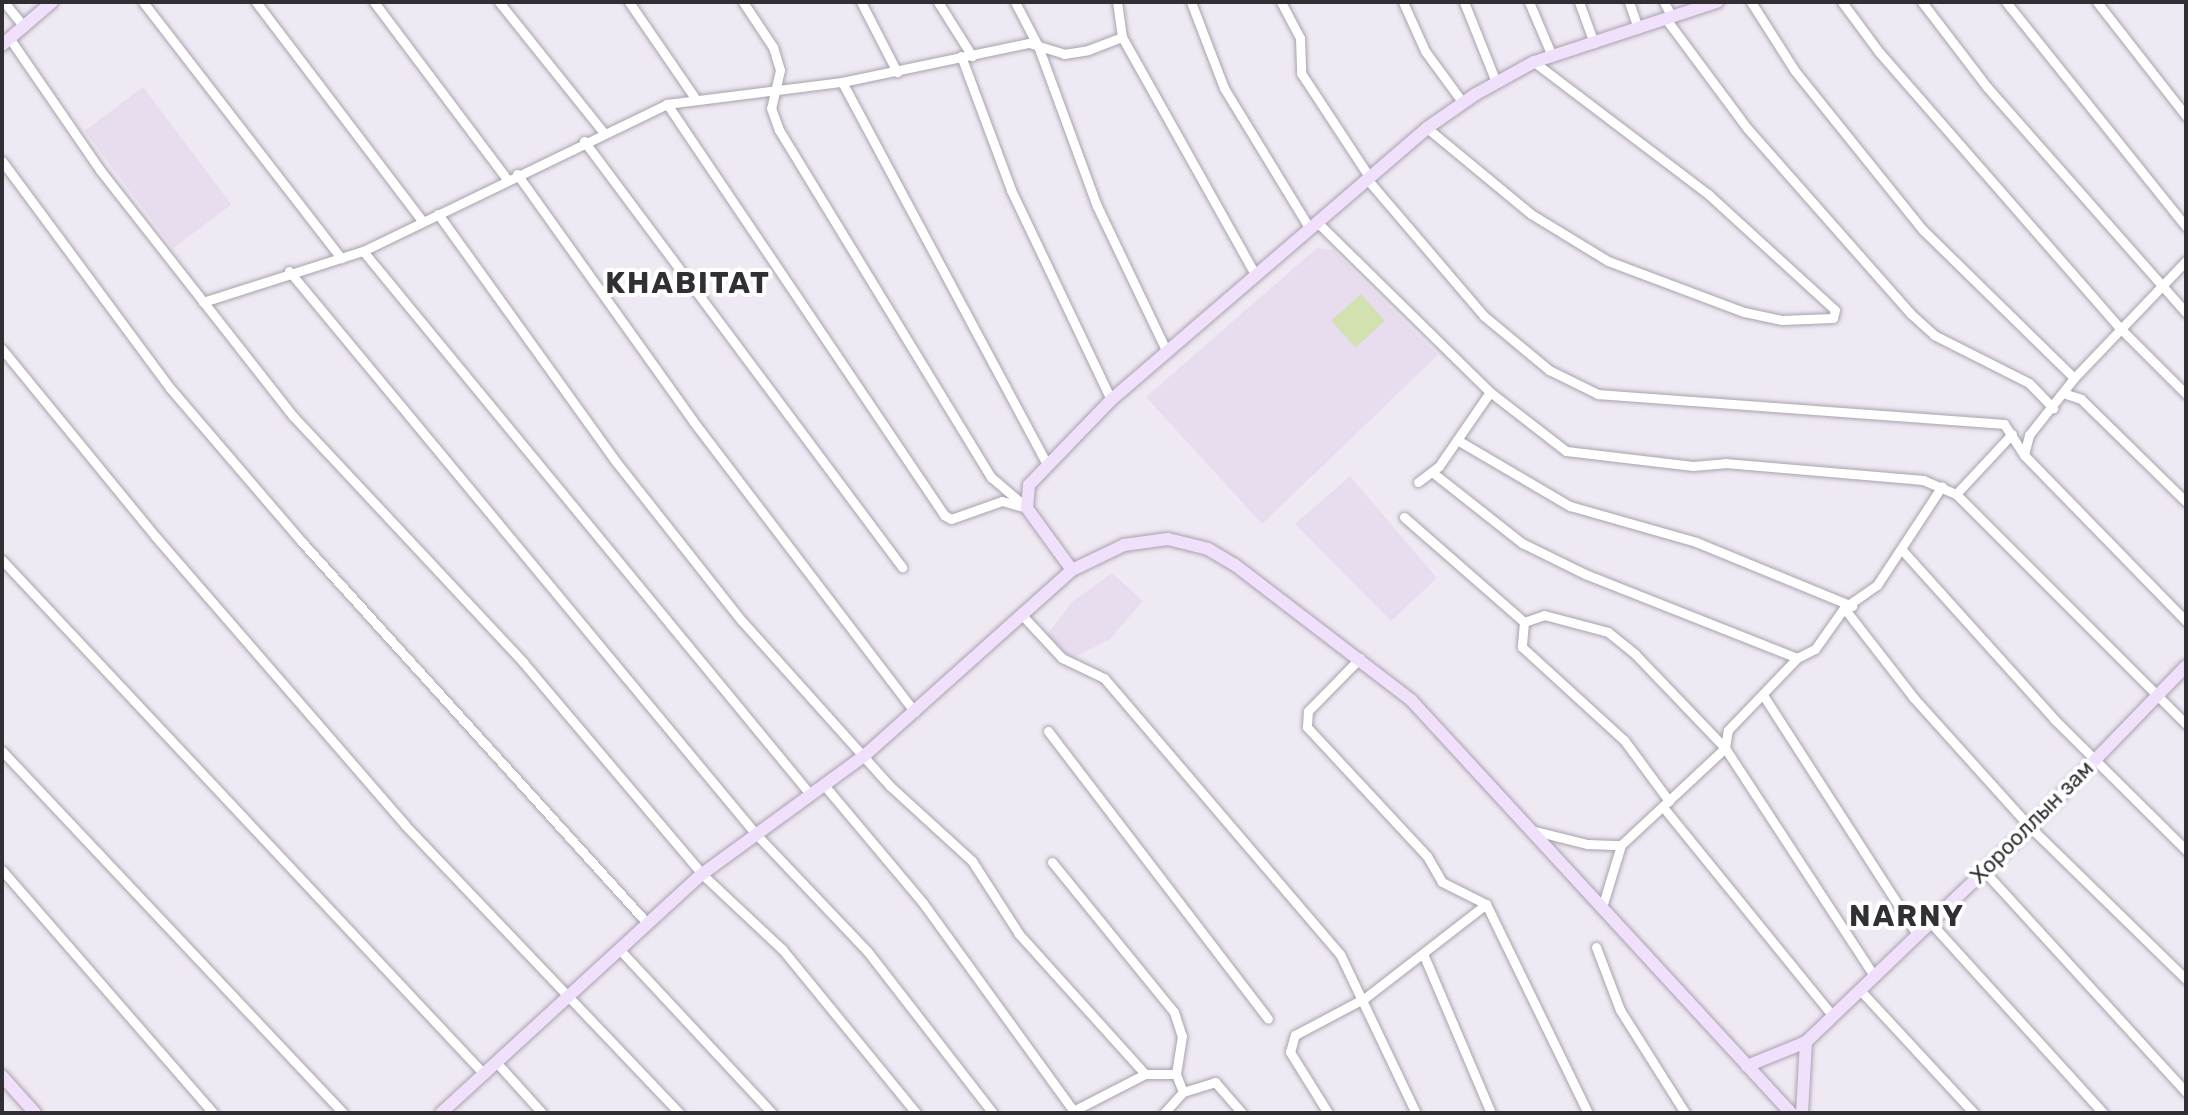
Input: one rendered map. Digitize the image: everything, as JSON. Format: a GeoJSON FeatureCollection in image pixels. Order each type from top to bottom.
{"type":"FeatureCollection","features":[{"type":"Feature","properties":{"kind":"main road"},"geometry":{"type":"LineString","coordinates":[[6,42],[52,2]]}},
{"type":"Feature","properties":{"kind":"main road"},"geometry":{"type":"LineString","coordinates":[[1072,570],[1027,508],[1029,485],[1111,400],[1427,128],[1463,103],[1534,62],[1717,2]]}},
{"type":"Feature","properties":{"kind":"main road"},"geometry":{"type":"LineString","coordinates":[[441,1113],[702,874],[864,756],[1072,570],[1146,540],[1191,542],[1235,565],[1411,700],[1603,904],[1791,1113]]}},
{"type":"Feature","properties":{"kind":"main road","name":"Хорооллын зам"},"geometry":{"type":"LineString","coordinates":[[1747,1066],[1806,1042],[1985,872],[2186,666]]}},
{"type":"Feature","properties":{"kind":"main road"},"geometry":{"type":"LineString","coordinates":[[1802,1113],[1806,1042]]}},
{"type":"Feature","properties":{"kind":"main road"},"geometry":{"type":"LineString","coordinates":[[2,1076],[35,1113]]}},
{"type":"Feature","properties":{"kind":"street"},"geometry":{"type":"LineString","coordinates":[[4,2],[24,27]]}},
{"type":"Feature","properties":{"kind":"street"},"geometry":{"type":"LineString","coordinates":[[143,2],[341,258]]}},
{"type":"Feature","properties":{"kind":"street"},"geometry":{"type":"LineString","coordinates":[[256,2],[422,221]]}},
{"type":"Feature","properties":{"kind":"street"},"geometry":{"type":"LineString","coordinates":[[374,2],[507,179]]}},
{"type":"Feature","properties":{"kind":"street"},"geometry":{"type":"LineString","coordinates":[[499,2],[603,132]]}},
{"type":"Feature","properties":{"kind":"street"},"geometry":{"type":"LineString","coordinates":[[629,2],[695,98]]}},
{"type":"Feature","properties":{"kind":"street"},"geometry":{"type":"LineString","coordinates":[[743,2],[773,47],[780,70],[773,89],[771,108],[779,130],[856,264],[991,477],[1027,508]]}},
{"type":"Feature","properties":{"kind":"street"},"geometry":{"type":"LineString","coordinates":[[861,2],[897,72]]}},
{"type":"Feature","properties":{"kind":"street"},"geometry":{"type":"LineString","coordinates":[[938,2],[967,56],[1011,190],[1111,400]]}},
{"type":"Feature","properties":{"kind":"street"},"geometry":{"type":"LineString","coordinates":[[1015,2],[1038,46],[1097,206],[1167,352]]}},
{"type":"Feature","properties":{"kind":"street"},"geometry":{"type":"LineString","coordinates":[[1117,2],[1122,37],[1256,276]]}},
{"type":"Feature","properties":{"kind":"street"},"geometry":{"type":"LineString","coordinates":[[1191,2],[1224,88],[1314,226],[1490,392],[1566,451],[1584,456],[1693,466],[1780,467],[1942,486],[1956,494],[2186,724]]}},
{"type":"Feature","properties":{"kind":"street"},"geometry":{"type":"LineString","coordinates":[[1281,2],[1300,38],[1301,73],[1369,179],[1484,316],[1549,370],[1598,394],[2004,424],[2024,455],[2186,621]]}},
{"type":"Feature","properties":{"kind":"street"},"geometry":{"type":"LineString","coordinates":[[1403,2],[1421,44],[1463,103]]}},
{"type":"Feature","properties":{"kind":"street"},"geometry":{"type":"LineString","coordinates":[[1464,2],[1496,82]]}},
{"type":"Feature","properties":{"kind":"street"},"geometry":{"type":"LineString","coordinates":[[1529,2],[1552,56]]}},
{"type":"Feature","properties":{"kind":"street"},"geometry":{"type":"LineString","coordinates":[[1579,2],[1594,43]]}},
{"type":"Feature","properties":{"kind":"street"},"geometry":{"type":"LineString","coordinates":[[1629,2],[1638,28]]}},
{"type":"Feature","properties":{"kind":"street"},"geometry":{"type":"LineString","coordinates":[[1664,2],[1669,18],[1747,128],[1911,314],[1934,335],[2029,383],[2053,408]]}},
{"type":"Feature","properties":{"kind":"street"},"geometry":{"type":"LineString","coordinates":[[1751,2],[1795,71],[1923,230],[2074,378]]}},
{"type":"Feature","properties":{"kind":"street"},"geometry":{"type":"LineString","coordinates":[[1842,2],[1879,52],[2119,327],[2186,394]]}},
{"type":"Feature","properties":{"kind":"street"},"geometry":{"type":"LineString","coordinates":[[1922,2],[1987,87],[2159,287],[2186,313]]}},
{"type":"Feature","properties":{"kind":"street"},"geometry":{"type":"LineString","coordinates":[[2006,2],[2186,227]]}},
{"type":"Feature","properties":{"kind":"street"},"geometry":{"type":"LineString","coordinates":[[2097,2],[2186,116]]}},
{"type":"Feature","properties":{"kind":"street"},"geometry":{"type":"LineString","coordinates":[[203,302],[289,271],[363,251],[584,141],[667,104],[695,98],[842,82],[1029,43],[1064,54],[1122,37]]}},
{"type":"Feature","properties":{"kind":"street"},"geometry":{"type":"LineString","coordinates":[[6,42],[100,170],[293,416],[523,662],[702,874],[782,949],[916,1113]]}},
{"type":"Feature","properties":{"kind":"street"},"geometry":{"type":"LineString","coordinates":[[1427,128],[1531,214],[1608,261],[1744,312],[1782,320],[1833,318],[1835,310],[1708,194],[1534,62]]}},
{"type":"Feature","properties":{"kind":"street"},"geometry":{"type":"LineString","coordinates":[[842,82],[1047,464]]}},
{"type":"Feature","properties":{"kind":"street"},"geometry":{"type":"LineString","coordinates":[[667,104],[944,515],[951,519],[1002,501],[1027,508]]}},
{"type":"Feature","properties":{"kind":"street"},"geometry":{"type":"LineString","coordinates":[[584,141],[902,567]]}},
{"type":"Feature","properties":{"kind":"street"},"geometry":{"type":"LineString","coordinates":[[2,161],[170,388],[302,542],[648,924]]}},
{"type":"Feature","properties":{"kind":"street"},"geometry":{"type":"LineString","coordinates":[[517,174],[693,421],[915,712]]}},
{"type":"Feature","properties":{"kind":"street"},"geometry":{"type":"LineString","coordinates":[[438,214],[617,463],[742,621],[864,756],[972,861],[1019,934],[1145,1074]]}},
{"type":"Feature","properties":{"kind":"street"},"geometry":{"type":"LineString","coordinates":[[363,251],[810,794]]}},
{"type":"Feature","properties":{"kind":"street"},"geometry":{"type":"LineString","coordinates":[[2024,455],[2029,435],[2074,378],[2119,327],[2186,261]]}},
{"type":"Feature","properties":{"kind":"street"},"geometry":{"type":"LineString","coordinates":[[289,271],[755,833],[868,952],[993,1113]]}},
{"type":"Feature","properties":{"kind":"street"},"geometry":{"type":"LineString","coordinates":[[2,349],[155,536],[405,825],[679,1113]]}},
{"type":"Feature","properties":{"kind":"street"},"geometry":{"type":"LineString","coordinates":[[1418,482],[1432,472],[1459,441],[1490,392]]}},
{"type":"Feature","properties":{"kind":"street"},"geometry":{"type":"LineString","coordinates":[[2063,393],[2081,399],[2186,502]]}},
{"type":"Feature","properties":{"kind":"street"},"geometry":{"type":"LineString","coordinates":[[1956,494],[2012,434]]}},
{"type":"Feature","properties":{"kind":"street"},"geometry":{"type":"LineString","coordinates":[[1459,441],[1570,506],[1696,542],[1848,607],[1913,697],[2030,827],[2186,979]]}},
{"type":"Feature","properties":{"kind":"street"},"geometry":{"type":"LineString","coordinates":[[1432,472],[1522,543],[1585,574],[1797,658]]}},
{"type":"Feature","properties":{"kind":"street"},"geometry":{"type":"LineString","coordinates":[[1603,904],[1621,845],[1725,748],[1728,730],[1797,658],[1815,649],[1848,607],[1903,551],[1904,538],[1942,486]]}},
{"type":"Feature","properties":{"kind":"street"},"geometry":{"type":"LineString","coordinates":[[1404,517],[1524,622]]}},
{"type":"Feature","properties":{"kind":"street"},"geometry":{"type":"LineString","coordinates":[[1903,551],[2095,760],[2186,850]]}},
{"type":"Feature","properties":{"kind":"street"},"geometry":{"type":"LineString","coordinates":[[2,560],[484,1074]]}},
{"type":"Feature","properties":{"kind":"street"},"geometry":{"type":"LineString","coordinates":[[1022,615],[1062,658],[1104,678],[1340,954],[1365,998],[1416,1113]]}},
{"type":"Feature","properties":{"kind":"street"},"geometry":{"type":"LineString","coordinates":[[1524,622],[1544,615],[1608,632],[1635,654],[1725,748],[1874,976]]}},
{"type":"Feature","properties":{"kind":"street"},"geometry":{"type":"LineString","coordinates":[[1524,622],[1522,647],[1624,740],[1666,804],[1832,1015]]}},
{"type":"Feature","properties":{"kind":"street"},"geometry":{"type":"LineString","coordinates":[[1360,658],[1308,711],[1307,727],[1427,856],[1442,882],[1486,904],[1588,1113]]}},
{"type":"Feature","properties":{"kind":"street"},"geometry":{"type":"LineString","coordinates":[[1763,695],[1917,934]]}},
{"type":"Feature","properties":{"kind":"street"},"geometry":{"type":"LineString","coordinates":[[1048,731],[1268,1019]]}},
{"type":"Feature","properties":{"kind":"street"},"geometry":{"type":"LineString","coordinates":[[2,751],[343,1113]]}},
{"type":"Feature","properties":{"kind":"street"},"geometry":{"type":"LineString","coordinates":[[824,785],[923,903],[1074,1112],[1145,1074],[1176,1074]]}},
{"type":"Feature","properties":{"kind":"street"},"geometry":{"type":"LineString","coordinates":[[1535,831],[1587,844],[1621,845]]}},
{"type":"Feature","properties":{"kind":"street"},"geometry":{"type":"LineString","coordinates":[[1052,862],[1174,1012],[1182,1036],[1176,1074],[1183,1092]]}},
{"type":"Feature","properties":{"kind":"street"},"geometry":{"type":"LineString","coordinates":[[2,870],[213,1113]]}},
{"type":"Feature","properties":{"kind":"street"},"geometry":{"type":"LineString","coordinates":[[1985,872],[2186,1092]]}},
{"type":"Feature","properties":{"kind":"street"},"geometry":{"type":"LineString","coordinates":[[1328,1113],[1290,1052],[1291,1042],[1365,998],[1424,956],[1486,904]]}},
{"type":"Feature","properties":{"kind":"street"},"geometry":{"type":"LineString","coordinates":[[1930,922],[2103,1113]]}},
{"type":"Feature","properties":{"kind":"street"},"geometry":{"type":"LineString","coordinates":[[1596,947],[1620,1010],[1685,1113]]}},
{"type":"Feature","properties":{"kind":"street"},"geometry":{"type":"LineString","coordinates":[[620,950],[772,1113]]}},
{"type":"Feature","properties":{"kind":"street"},"geometry":{"type":"LineString","coordinates":[[1424,956],[1491,1113]]}},
{"type":"Feature","properties":{"kind":"street"},"geometry":{"type":"LineString","coordinates":[[1860,990],[1974,1113]]}},
{"type":"Feature","properties":{"kind":"street"},"geometry":{"type":"LineString","coordinates":[[497,1063],[542,1113]]}},
{"type":"Feature","properties":{"kind":"street"},"geometry":{"type":"LineString","coordinates":[[1164,1113],[1183,1092],[1221,1084],[1242,1113]]}},
{"type":"Feature","properties":{"kind":"shaded area"},"geometry":{"type":"Polygon","coordinates":[[[143,87],[231,204],[173,248],[85,131],[143,87]]]}},
{"type":"Feature","properties":{"kind":"shaded area"},"geometry":{"type":"Polygon","coordinates":[[[1317,248],[1333,250],[1438,355],[1262,524],[1146,397],[1317,248]]]}},
{"type":"Feature","properties":{"kind":"shaded area"},"geometry":{"type":"Polygon","coordinates":[[[1350,476],[1437,578],[1391,621],[1295,524],[1350,476]]]}},
{"type":"Feature","properties":{"kind":"shaded area"},"geometry":{"type":"Polygon","coordinates":[[[1112,573],[1143,601],[1109,640],[1071,659],[1046,636],[1072,602],[1112,573]]]}},
{"type":"Feature","properties":{"kind":"green space"},"geometry":{"type":"Polygon","coordinates":[[[1361,294],[1385,321],[1355,348],[1331,321],[1361,294]]]}},
{"type":"Feature","properties":{"kind":"district","name":"KHABITAT"},"geometry":{"type":"Point","coordinates":[688,283]}},
{"type":"Feature","properties":{"kind":"district","name":"NARNY"},"geometry":{"type":"Point","coordinates":[1907,916]}}]}
